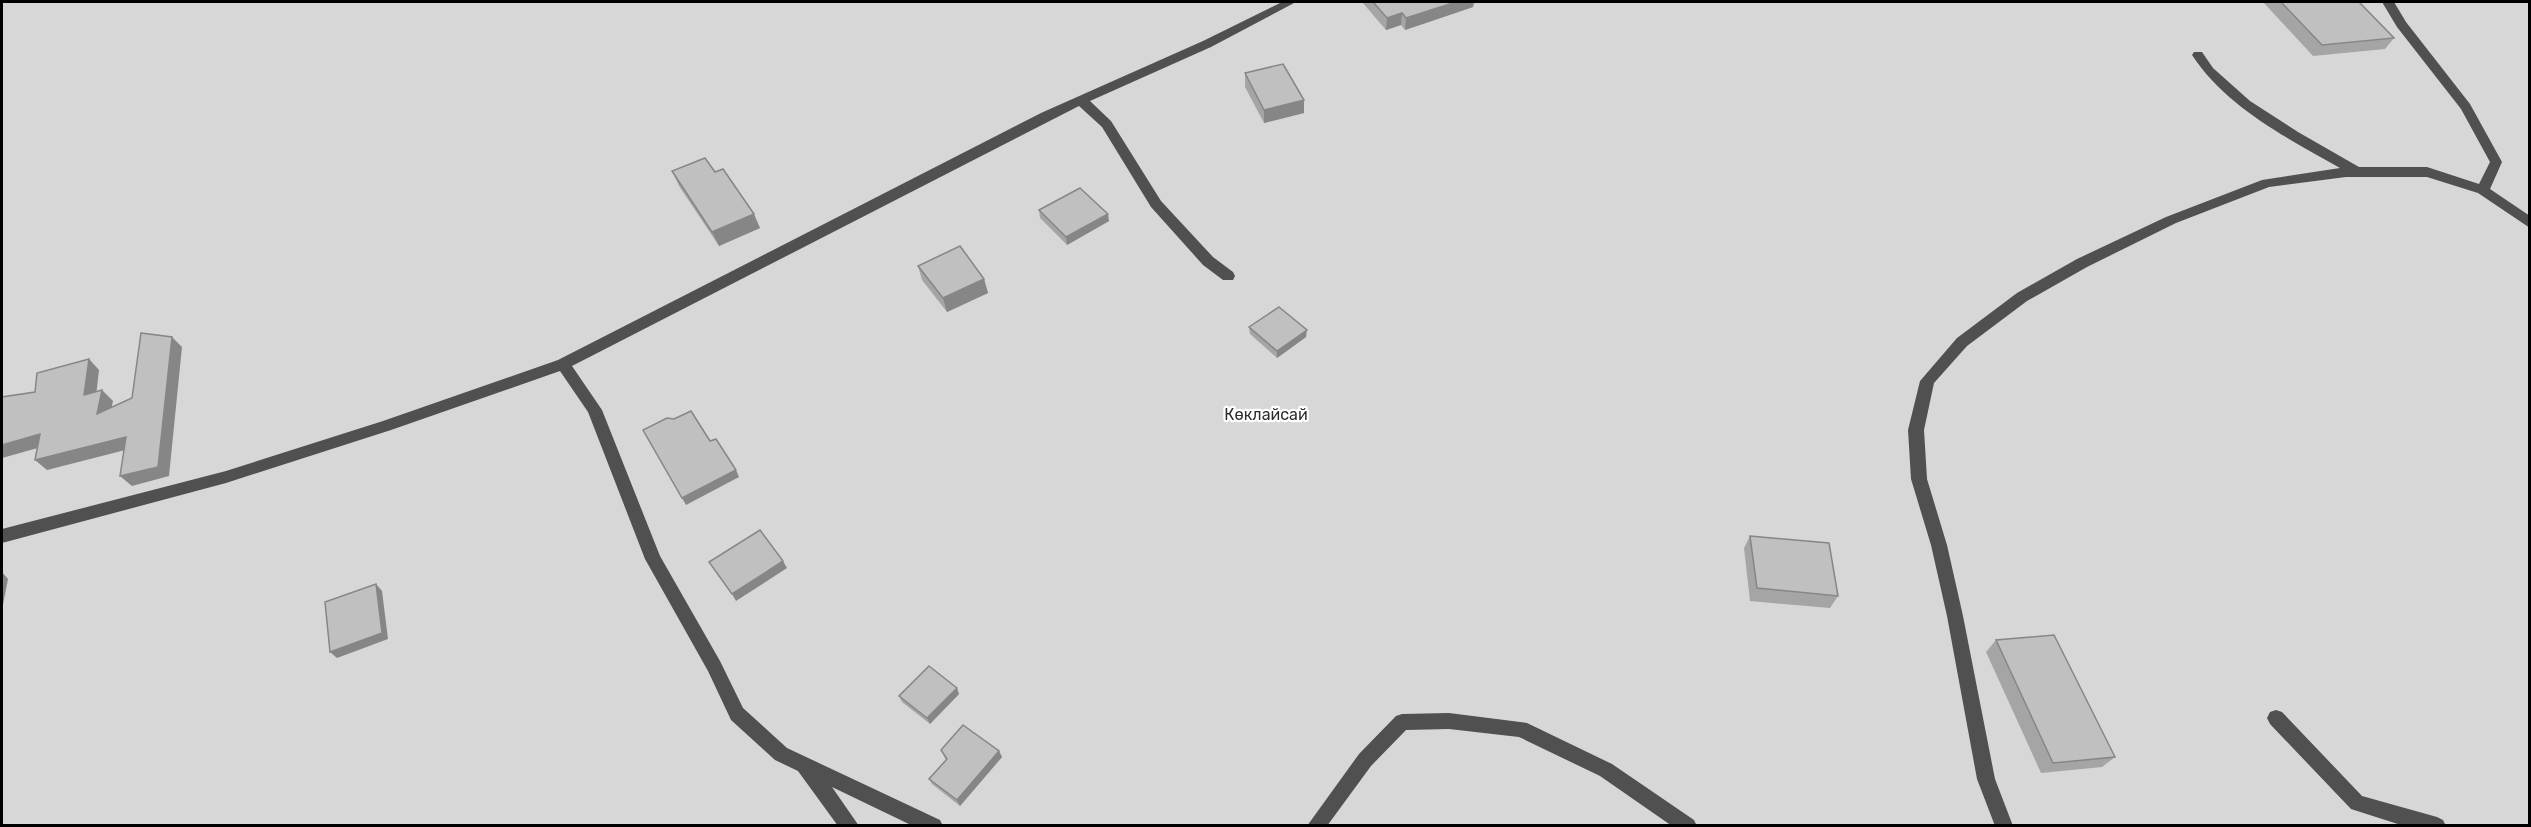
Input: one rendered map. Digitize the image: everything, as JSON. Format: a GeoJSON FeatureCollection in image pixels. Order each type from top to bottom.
{"type":"FeatureCollection","features":[{"type":"Feature","properties":{"kind":"street"},"geometry":{"type":"LineString","coordinates":[[2,536],[226,477],[386,426],[563,364],[724,283],[865,207],[1081,100],[1207,44],[1290,2]]}},
{"type":"Feature","properties":{"kind":"street"},"geometry":{"type":"LineString","coordinates":[[2388,2],[2401,24],[2466,107],[2496,162],[2483,190]]}},
{"type":"Feature","properties":{"kind":"street"},"geometry":{"type":"LineString","coordinates":[[2198,55],[2204,67],[2228,90],[2259,112],[2357,172]]}},
{"type":"Feature","properties":{"kind":"street"},"geometry":{"type":"LineString","coordinates":[[1081,100],[1107,124],[1156,204],[1208,261],[1228,276]]}},
{"type":"Feature","properties":{"kind":"street"},"geometry":{"type":"LineString","coordinates":[[2004,825],[1986,779],[1955,616],[1939,545],[1919,479],[1916,430],[1927,381],[1962,342],[2022,297],[2082,263],[2171,220],[2267,183],[2357,172],[2427,172],[2483,190],[2529,223]]}},
{"type":"Feature","properties":{"kind":"street"},"geometry":{"type":"LineString","coordinates":[[563,364],[595,410],[653,559],[714,666],[737,714],[782,754],[934,825]]}},
{"type":"Feature","properties":{"kind":"street"},"geometry":{"type":"LineString","coordinates":[[2276,718],[2357,803],[2437,825]]}},
{"type":"Feature","properties":{"kind":"street"},"geometry":{"type":"LineString","coordinates":[[1316,825],[1365,760],[1402,722],[1449,721],[1521,729],[1606,770],[1688,825]]}},
{"type":"Feature","properties":{"kind":"street"},"geometry":{"type":"LineString","coordinates":[[803,764],[850,825]]}},
{"type":"Feature","properties":{"kind":"green space","name":"Көклайсай"},"geometry":{"type":"Polygon","coordinates":[[[2,2],[2529,2],[2529,825],[2,825],[2,2]]]}},
{"type":"Feature","properties":{"kind":"building"},"geometry":{"type":"Polygon","coordinates":[[[1373,2],[1456,2],[1406,18],[1402,13],[1387,18],[1373,2]]]}},
{"type":"Feature","properties":{"kind":"building"},"geometry":{"type":"Polygon","coordinates":[[[2281,2],[2359,2],[2394,38],[2322,45],[2281,2]]]}},
{"type":"Feature","properties":{"kind":"building"},"geometry":{"type":"Polygon","coordinates":[[[1283,64],[1304,100],[1264,110],[1245,73],[1283,64]]]}},
{"type":"Feature","properties":{"kind":"building"},"geometry":{"type":"Polygon","coordinates":[[[705,158],[715,172],[723,169],[754,214],[712,232],[672,171],[705,158]]]}},
{"type":"Feature","properties":{"kind":"building"},"geometry":{"type":"Polygon","coordinates":[[[1080,188],[1108,214],[1066,237],[1039,210],[1080,188]]]}},
{"type":"Feature","properties":{"kind":"building"},"geometry":{"type":"Polygon","coordinates":[[[960,246],[984,279],[943,298],[918,266],[960,246]]]}},
{"type":"Feature","properties":{"kind":"building"},"geometry":{"type":"Polygon","coordinates":[[[1279,307],[1307,330],[1277,351],[1249,327],[1279,307]]]}},
{"type":"Feature","properties":{"kind":"building"},"geometry":{"type":"Polygon","coordinates":[[[141,333],[172,337],[158,467],[120,476],[126,437],[35,460],[40,434],[2,445],[2,397],[35,392],[37,373],[89,359],[84,395],[102,390],[97,414],[132,398],[141,333]]]}},
{"type":"Feature","properties":{"kind":"building"},"geometry":{"type":"Polygon","coordinates":[[[691,411],[710,441],[716,439],[736,470],[682,498],[643,430],[667,418],[674,419],[691,411]]]}},
{"type":"Feature","properties":{"kind":"building"},"geometry":{"type":"Polygon","coordinates":[[[760,530],[783,561],[732,594],[709,562],[760,530]]]}},
{"type":"Feature","properties":{"kind":"building"},"geometry":{"type":"Polygon","coordinates":[[[1750,536],[1829,543],[1838,596],[1757,588],[1750,536]]]}},
{"type":"Feature","properties":{"kind":"building"},"geometry":{"type":"Polygon","coordinates":[[[376,584],[382,633],[330,652],[325,602],[376,584]]]}},
{"type":"Feature","properties":{"kind":"building"},"geometry":{"type":"Polygon","coordinates":[[[2054,635],[2115,757],[2053,763],[1996,640],[2054,635]]]}},
{"type":"Feature","properties":{"kind":"building"},"geometry":{"type":"Polygon","coordinates":[[[929,666],[957,688],[927,718],[899,696],[929,666]]]}},
{"type":"Feature","properties":{"kind":"building"},"geometry":{"type":"Polygon","coordinates":[[[963,725],[999,751],[957,800],[929,779],[947,759],[941,750],[963,725]]]}}]}
